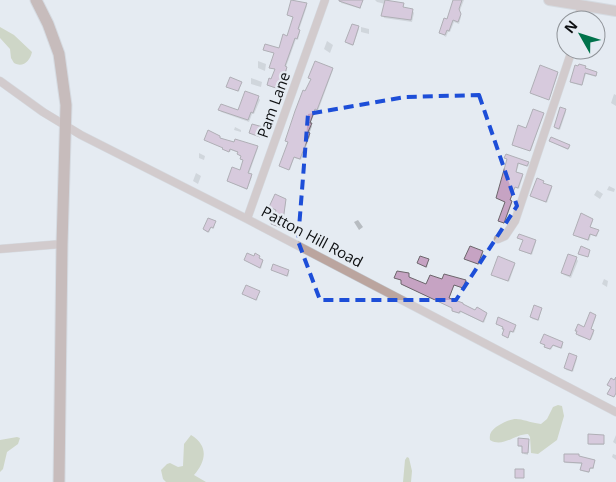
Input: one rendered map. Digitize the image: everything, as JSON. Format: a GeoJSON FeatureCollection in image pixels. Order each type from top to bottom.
{"type":"FeatureCollection","features":[{"type":"Feature","properties":{"kind":"main road"},"geometry":{"type":"LineString","coordinates":[[36,0],[48,24],[59,54],[66,105],[59,482]]}},
{"type":"Feature","properties":{"kind":"street","name":"Pam Lane"},"geometry":{"type":"LineString","coordinates":[[247,218],[325,0]]}},
{"type":"Feature","properties":{"kind":"street"},"geometry":{"type":"LineString","coordinates":[[549,0],[616,11]]}},
{"type":"Feature","properties":{"kind":"street"},"geometry":{"type":"LineString","coordinates":[[580,10],[581,6]]}},
{"type":"Feature","properties":{"kind":"street"},"geometry":{"type":"LineString","coordinates":[[498,239],[506,236],[515,221],[569,60]]}},
{"type":"Feature","properties":{"kind":"street","name":"Patton Hill Road"},"geometry":{"type":"LineString","coordinates":[[0,81],[81,136],[247,218],[616,412]]}},
{"type":"Feature","properties":{"kind":"street"},"geometry":{"type":"LineString","coordinates":[[0,248],[62,244]]}},
{"type":"Feature","properties":{"kind":"highlighted area"},"geometry":{"type":"Polygon","coordinates":[[[479,95],[517,206],[456,300],[320,300],[298,241],[308,114],[405,97],[479,95]]]}},
{"type":"Feature","properties":{"kind":"green space"},"geometry":{"type":"Polygon","coordinates":[[[0,27],[14,35],[32,52],[26,63],[20,65],[14,63],[11,58],[10,49],[0,38],[0,27]]]}},
{"type":"Feature","properties":{"kind":"green space"},"geometry":{"type":"Polygon","coordinates":[[[562,406],[564,416],[557,440],[538,454],[531,453],[530,437],[528,434],[504,442],[490,440],[492,431],[503,423],[518,419],[541,424],[547,419],[553,407],[562,406]]]}},
{"type":"Feature","properties":{"kind":"green space"},"geometry":{"type":"Polygon","coordinates":[[[191,435],[201,444],[204,454],[201,464],[194,475],[206,482],[166,482],[163,479],[161,470],[170,463],[178,467],[183,466],[184,444],[191,435]]]}},
{"type":"Feature","properties":{"kind":"green space"},"geometry":{"type":"Polygon","coordinates":[[[20,438],[18,444],[7,452],[3,469],[0,472],[0,440],[20,438]]]}},
{"type":"Feature","properties":{"kind":"green space"},"geometry":{"type":"Polygon","coordinates":[[[407,457],[409,458],[412,471],[411,482],[403,482],[405,460],[407,457]]]}},
{"type":"Feature","properties":{"kind":"building"},"geometry":{"type":"Polygon","coordinates":[[[291,0],[307,3],[298,29],[300,30],[297,39],[295,38],[285,66],[287,67],[285,73],[283,72],[279,83],[281,83],[279,89],[267,85],[275,69],[269,68],[274,53],[263,50],[265,44],[279,48],[283,34],[287,36],[293,17],[287,15],[291,0]]]}},
{"type":"Feature","properties":{"kind":"building"},"geometry":{"type":"Polygon","coordinates":[[[339,0],[363,0],[360,8],[339,0]]]}},
{"type":"Feature","properties":{"kind":"building"},"geometry":{"type":"Polygon","coordinates":[[[385,0],[404,3],[403,7],[413,9],[411,20],[381,16],[385,0]]]}},
{"type":"Feature","properties":{"kind":"building"},"geometry":{"type":"Polygon","coordinates":[[[453,0],[462,0],[459,9],[461,14],[458,22],[453,20],[449,31],[447,30],[445,35],[439,33],[444,18],[447,19],[453,0]]]}},
{"type":"Feature","properties":{"kind":"building"},"geometry":{"type":"Polygon","coordinates":[[[352,24],[359,26],[353,45],[345,42],[352,24]]]}},
{"type":"Feature","properties":{"kind":"building"},"geometry":{"type":"Polygon","coordinates":[[[315,61],[333,68],[317,110],[315,109],[308,132],[310,133],[300,159],[294,157],[289,170],[279,166],[288,142],[285,141],[295,111],[303,90],[305,91],[311,79],[308,78],[315,61]]]}},
{"type":"Feature","properties":{"kind":"building"},"geometry":{"type":"Polygon","coordinates":[[[579,64],[597,72],[596,76],[585,73],[582,85],[570,82],[575,65],[578,66],[579,64]]]}},
{"type":"Feature","properties":{"kind":"building"},"geometry":{"type":"Polygon","coordinates":[[[540,65],[558,72],[549,100],[530,93],[540,65]]]}},
{"type":"Feature","properties":{"kind":"building"},"geometry":{"type":"Polygon","coordinates":[[[230,77],[242,82],[238,91],[226,87],[230,77]]]}},
{"type":"Feature","properties":{"kind":"building"},"geometry":{"type":"Polygon","coordinates":[[[245,91],[259,96],[253,113],[251,112],[248,120],[218,110],[221,104],[238,110],[245,91]]]}},
{"type":"Feature","properties":{"kind":"building"},"geometry":{"type":"Polygon","coordinates":[[[560,107],[566,109],[559,129],[554,127],[560,107]]]}},
{"type":"Feature","properties":{"kind":"building"},"geometry":{"type":"Polygon","coordinates":[[[533,109],[544,113],[530,151],[512,145],[518,125],[526,128],[533,109]]]}},
{"type":"Feature","properties":{"kind":"building"},"geometry":{"type":"Polygon","coordinates":[[[252,124],[263,127],[260,137],[249,133],[252,124]]]}},
{"type":"Feature","properties":{"kind":"building"},"geometry":{"type":"Polygon","coordinates":[[[208,130],[220,136],[220,138],[234,142],[235,139],[258,146],[248,173],[252,174],[247,189],[227,181],[232,167],[240,170],[243,160],[240,159],[241,156],[237,154],[238,152],[230,149],[229,152],[204,140],[208,130]]]}},
{"type":"Feature","properties":{"kind":"building"},"geometry":{"type":"Polygon","coordinates":[[[551,137],[570,145],[568,149],[549,141],[551,137]]]}},
{"type":"Feature","properties":{"kind":"building"},"geometry":{"type":"Polygon","coordinates":[[[506,154],[529,162],[527,166],[518,163],[516,172],[523,174],[518,188],[515,187],[504,223],[498,221],[505,202],[496,198],[507,159],[504,158],[506,154]]]}},
{"type":"Feature","properties":{"kind":"building"},"geometry":{"type":"Polygon","coordinates":[[[537,178],[544,181],[543,183],[552,186],[546,202],[530,196],[537,178]]]}},
{"type":"Feature","properties":{"kind":"building"},"geometry":{"type":"Polygon","coordinates":[[[275,194],[286,199],[282,228],[271,224],[276,210],[269,207],[275,194]]]}},
{"type":"Feature","properties":{"kind":"building"},"geometry":{"type":"Polygon","coordinates":[[[581,213],[593,219],[590,227],[599,230],[596,236],[590,234],[588,240],[573,235],[581,213]]]}},
{"type":"Feature","properties":{"kind":"building"},"geometry":{"type":"Polygon","coordinates":[[[208,218],[216,221],[213,228],[211,227],[208,232],[203,229],[208,218]]]}},
{"type":"Feature","properties":{"kind":"building"},"geometry":{"type":"Polygon","coordinates":[[[519,234],[536,240],[531,254],[519,250],[523,240],[517,238],[519,234]]]}},
{"type":"Feature","properties":{"kind":"building"},"geometry":{"type":"Polygon","coordinates":[[[470,246],[483,251],[478,264],[464,259],[470,246]]]}},
{"type":"Feature","properties":{"kind":"building"},"geometry":{"type":"Polygon","coordinates":[[[581,246],[590,250],[588,257],[578,254],[581,246]]]}},
{"type":"Feature","properties":{"kind":"building"},"geometry":{"type":"Polygon","coordinates":[[[247,253],[254,256],[255,253],[260,256],[259,258],[263,260],[260,268],[244,260],[247,253]]]}},
{"type":"Feature","properties":{"kind":"building"},"geometry":{"type":"Polygon","coordinates":[[[568,254],[577,257],[570,276],[561,273],[568,254]]]}},
{"type":"Feature","properties":{"kind":"building"},"geometry":{"type":"Polygon","coordinates":[[[420,256],[429,259],[426,267],[417,263],[420,256]]]}},
{"type":"Feature","properties":{"kind":"building"},"geometry":{"type":"Polygon","coordinates":[[[498,256],[515,263],[508,281],[491,275],[498,256]]]}},
{"type":"Feature","properties":{"kind":"building"},"geometry":{"type":"Polygon","coordinates":[[[273,264],[289,270],[287,276],[271,270],[273,264]]]}},
{"type":"Feature","properties":{"kind":"building"},"geometry":{"type":"Polygon","coordinates":[[[397,271],[409,273],[409,277],[426,284],[430,275],[442,279],[444,274],[466,280],[463,288],[454,285],[449,298],[475,310],[477,307],[487,313],[483,322],[460,311],[459,313],[452,311],[452,308],[401,284],[401,280],[394,278],[397,271]]]}},
{"type":"Feature","properties":{"kind":"building"},"geometry":{"type":"Polygon","coordinates":[[[246,285],[260,291],[256,300],[242,294],[246,285]]]}},
{"type":"Feature","properties":{"kind":"building"},"geometry":{"type":"Polygon","coordinates":[[[534,305],[542,308],[538,320],[530,317],[534,305]]]}},
{"type":"Feature","properties":{"kind":"building"},"geometry":{"type":"Polygon","coordinates":[[[590,312],[596,315],[591,329],[594,330],[590,340],[576,334],[577,331],[575,331],[578,324],[584,327],[590,312]]]}},
{"type":"Feature","properties":{"kind":"building"},"geometry":{"type":"Polygon","coordinates":[[[498,317],[516,325],[513,332],[510,331],[508,338],[502,335],[503,327],[496,324],[498,317]]]}},
{"type":"Feature","properties":{"kind":"building"},"geometry":{"type":"Polygon","coordinates":[[[544,334],[563,342],[561,348],[553,345],[550,349],[544,347],[545,345],[540,343],[544,334]]]}},
{"type":"Feature","properties":{"kind":"building"},"geometry":{"type":"Polygon","coordinates":[[[569,353],[577,356],[572,371],[564,368],[569,353]]]}},
{"type":"Feature","properties":{"kind":"building"},"geometry":{"type":"Polygon","coordinates":[[[616,377],[616,393],[614,397],[607,394],[611,387],[607,385],[611,378],[614,380],[616,377]]]}},
{"type":"Feature","properties":{"kind":"building"},"geometry":{"type":"Polygon","coordinates":[[[588,434],[604,435],[604,444],[588,444],[588,434]]]}},
{"type":"Feature","properties":{"kind":"building"},"geometry":{"type":"Polygon","coordinates":[[[518,438],[529,439],[528,453],[522,453],[522,446],[518,446],[518,438]]]}},
{"type":"Feature","properties":{"kind":"building"},"geometry":{"type":"Polygon","coordinates":[[[564,454],[579,454],[579,456],[595,460],[593,468],[590,468],[589,472],[580,470],[582,463],[564,462],[564,454]]]}},
{"type":"Feature","properties":{"kind":"building"},"geometry":{"type":"Polygon","coordinates":[[[515,469],[524,469],[524,478],[515,478],[515,469]]]}}]}
